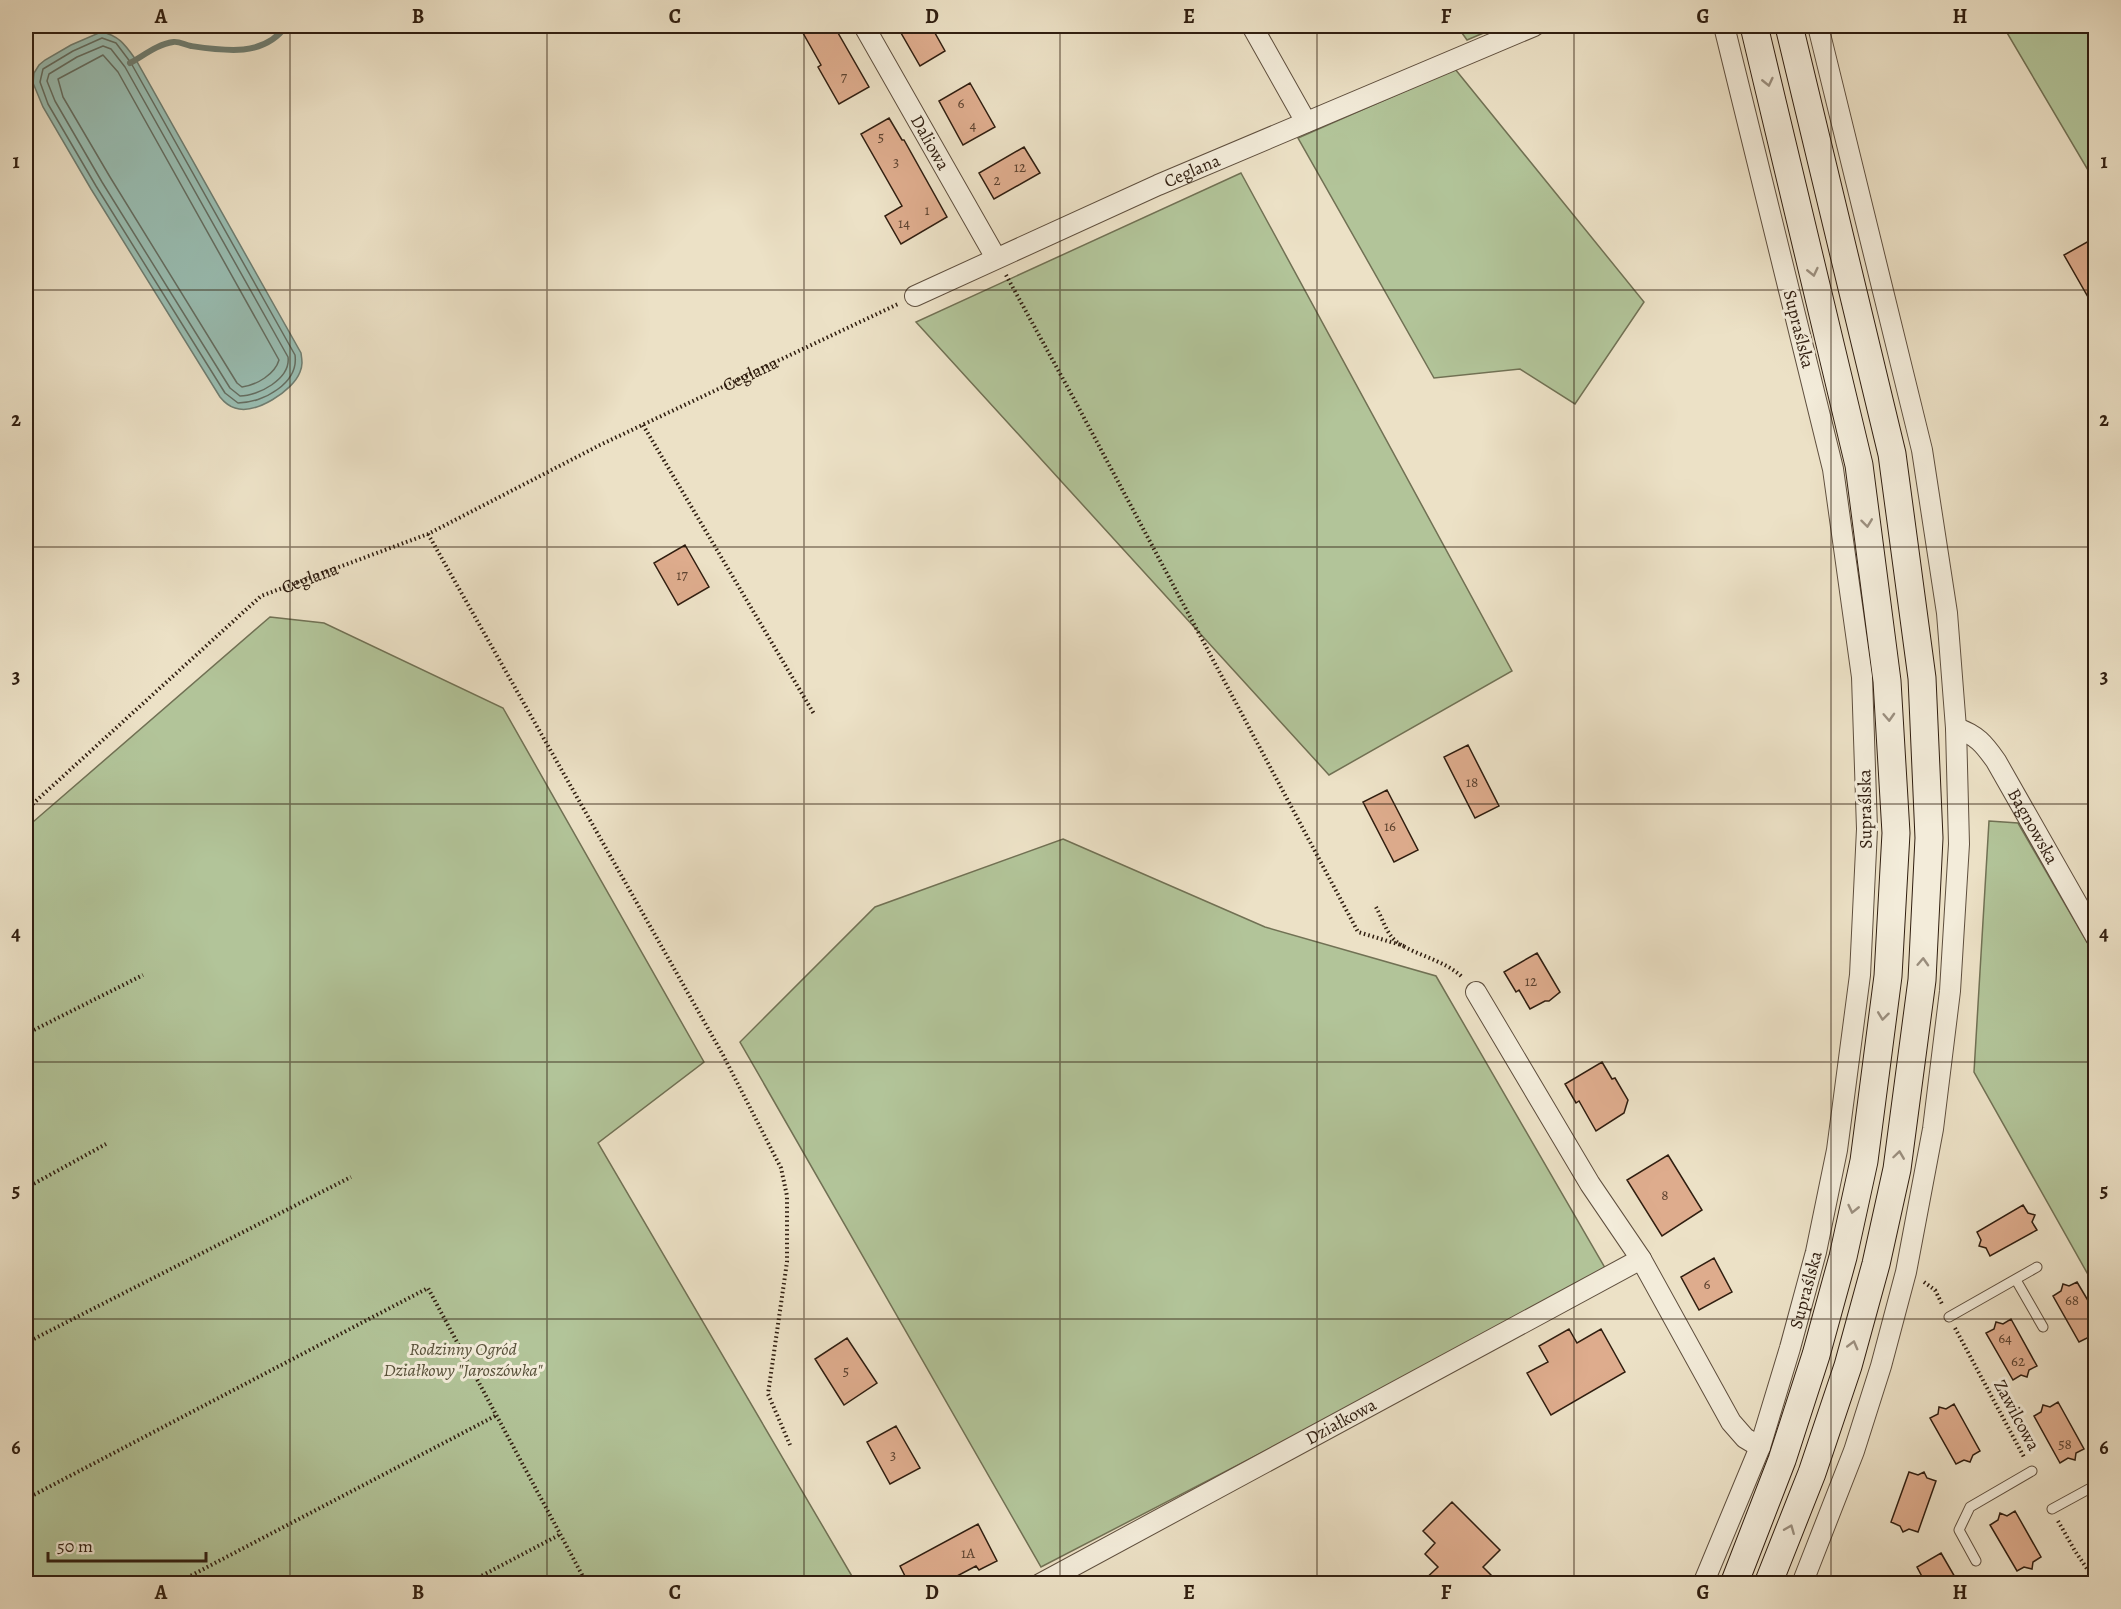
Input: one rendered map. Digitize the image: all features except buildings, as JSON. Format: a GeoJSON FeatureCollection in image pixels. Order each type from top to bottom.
{"type":"FeatureCollection","features":[{"type":"Feature","properties":{"kind":"main road"},"geometry":{"type":"LineString","coordinates":[[1734,1584],[1782,1460],[1816,1355],[1843,1257],[1864,1161],[1888,976],[1896,833],[1887,681],[1859,465],[1754,26]]}},
{"type":"Feature","properties":{"kind":"main road"},"geometry":{"type":"LineString","coordinates":[[1768,1584],[1812,1473],[1848,1366],[1876,1264],[1897,1169],[1922,980],[1929,838],[1922,678],[1892,454],[1789,26]]}},
{"type":"Feature","properties":{"kind":"street","name":"Daliowa"},"geometry":{"type":"LineString","coordinates":[[864,26],[996,258]]}},
{"type":"Feature","properties":{"kind":"street"},"geometry":{"type":"LineString","coordinates":[[1252,26],[1306,122]]}},
{"type":"Feature","properties":{"kind":"street","name":"Ceglana"},"geometry":{"type":"LineString","coordinates":[[915,296],[1158,185],[1534,26]]}},
{"type":"Feature","properties":{"kind":"street","name":"Supraślska"},"geometry":{"type":"LineString","coordinates":[[1703,1584],[1760,1447],[1816,1252],[1837,1150],[1860,975],[1867,829],[1862,677],[1833,469],[1724,26]]}},
{"type":"Feature","properties":{"kind":"street"},"geometry":{"type":"LineString","coordinates":[[1802,1584],[1854,1451],[1881,1366],[1906,1272],[1933,1129],[1950,991],[1959,844],[1956,729],[1947,614],[1922,450],[1818,26]]}},
{"type":"Feature","properties":{"kind":"street","name":"Bagnowska"},"geometry":{"type":"LineString","coordinates":[[1956,729],[1970,733],[1984,744],[1996,761],[2096,937]]}},
{"type":"Feature","properties":{"kind":"street"},"geometry":{"type":"LineString","coordinates":[[1476,992],[1590,1184],[1641,1259],[1731,1422],[1745,1438],[1760,1447]]}},
{"type":"Feature","properties":{"kind":"street","name":"Działkowa"},"geometry":{"type":"LineString","coordinates":[[1040,1584],[1641,1259]]}},
{"type":"Feature","properties":{"kind":"lane"},"geometry":{"type":"LineString","coordinates":[[1949,1317],[2037,1268]]}},
{"type":"Feature","properties":{"kind":"lane"},"geometry":{"type":"LineString","coordinates":[[2016,1280],[2043,1327]]}},
{"type":"Feature","properties":{"kind":"lane"},"geometry":{"type":"LineString","coordinates":[[1976,1561],[1959,1530],[1970,1507],[2031,1471]]}},
{"type":"Feature","properties":{"kind":"lane"},"geometry":{"type":"LineString","coordinates":[[2052,1509],[2096,1485]]}},
{"type":"Feature","properties":{"kind":"path"},"geometry":{"type":"LineString","coordinates":[[996,258],[1074,399],[1358,932],[1437,959],[1458,973],[1476,992]]}},
{"type":"Feature","properties":{"kind":"path","name":"Ceglana"},"geometry":{"type":"LineString","coordinates":[[26,810],[261,597],[428,534],[643,425],[915,296]]}},
{"type":"Feature","properties":{"kind":"path"},"geometry":{"type":"LineString","coordinates":[[643,425],[814,714]]}},
{"type":"Feature","properties":{"kind":"path"},"geometry":{"type":"LineString","coordinates":[[428,534],[723,1055],[781,1168],[787,1196],[787,1262],[768,1394],[790,1445]]}},
{"type":"Feature","properties":{"kind":"path"},"geometry":{"type":"LineString","coordinates":[[1376,907],[1392,938],[1404,946]]}},
{"type":"Feature","properties":{"kind":"path"},"geometry":{"type":"LineString","coordinates":[[26,1034],[142,975]]}},
{"type":"Feature","properties":{"kind":"path"},"geometry":{"type":"LineString","coordinates":[[26,1188],[106,1144]]}},
{"type":"Feature","properties":{"kind":"path"},"geometry":{"type":"LineString","coordinates":[[26,1343],[351,1177]]}},
{"type":"Feature","properties":{"kind":"path","name":"Zawilcowa"},"geometry":{"type":"LineString","coordinates":[[1906,1272],[1935,1290],[2031,1471]]}},
{"type":"Feature","properties":{"kind":"path"},"geometry":{"type":"LineString","coordinates":[[26,1498],[428,1288],[587,1584]]}},
{"type":"Feature","properties":{"kind":"path"},"geometry":{"type":"LineString","coordinates":[[175,1584],[497,1415]]}},
{"type":"Feature","properties":{"kind":"path"},"geometry":{"type":"LineString","coordinates":[[2052,1509],[2074,1551],[2096,1582]]}},
{"type":"Feature","properties":{"kind":"path"},"geometry":{"type":"LineString","coordinates":[[466,1584],[561,1534]]}},
{"type":"Feature","properties":{"kind":"green space"},"geometry":{"type":"Polygon","coordinates":[[[1457,26],[1500,26],[1467,40],[1457,26]]]}},
{"type":"Feature","properties":{"kind":"green space"},"geometry":{"type":"Polygon","coordinates":[[[2003,26],[2095,26],[2095,182],[2003,26]]]}},
{"type":"Feature","properties":{"kind":"green space"},"geometry":{"type":"Polygon","coordinates":[[[1455,69],[1644,302],[1575,404],[1520,369],[1434,378],[1298,138],[1455,69]]]}},
{"type":"Feature","properties":{"kind":"green space"},"geometry":{"type":"Polygon","coordinates":[[[1241,173],[1512,671],[1329,775],[916,322],[1241,173]]]}},
{"type":"Feature","properties":{"kind":"green space","name":"Rodzinny Ogród Działkowy \"Jaroszówka\""},"geometry":{"type":"Polygon","coordinates":[[[270,617],[324,623],[503,708],[704,1062],[598,1143],[856,1583],[26,1583],[26,828],[270,617]]]}},
{"type":"Feature","properties":{"kind":"green space"},"geometry":{"type":"Polygon","coordinates":[[[1989,821],[2018,823],[2095,956],[2095,1287],[1974,1072],[1989,821]]]}},
{"type":"Feature","properties":{"kind":"green space"},"geometry":{"type":"Polygon","coordinates":[[[1063,839],[1265,927],[1436,976],[1608,1273],[1041,1567],[740,1042],[875,907],[1063,839]]]}},
{"type":"Feature","properties":{"kind":"water"},"geometry":{"type":"Polygon","coordinates":[[[101,32],[117,38],[136,60],[301,353],[302,367],[296,379],[282,394],[263,405],[253,408],[235,408],[226,404],[220,397],[43,107],[33,83],[34,73],[39,65],[71,45],[101,32]]]}},
{"type":"Feature","properties":{"kind":"waterway"},"geometry":{"type":"LineString","coordinates":[[130,63],[156,48],[173,42],[217,49],[243,50],[267,43],[286,26]]}}]}
